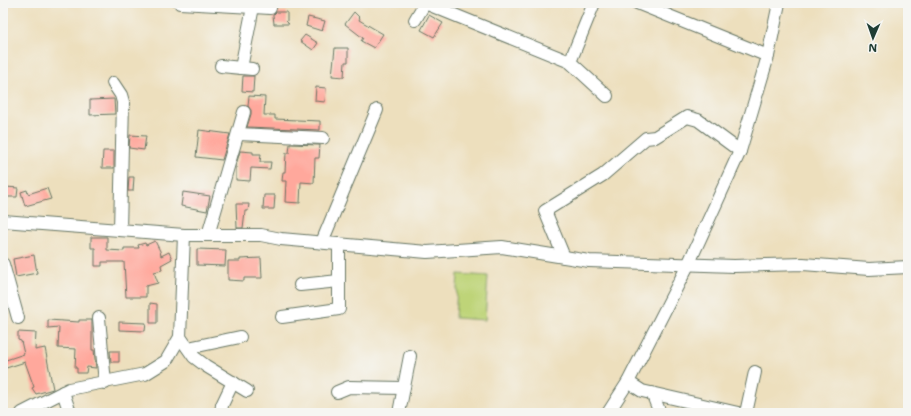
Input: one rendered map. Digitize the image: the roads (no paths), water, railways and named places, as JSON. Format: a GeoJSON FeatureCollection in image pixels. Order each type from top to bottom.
{"type":"FeatureCollection","features":[{"type":"Feature","properties":{"kind":"street"},"geometry":{"type":"LineString","coordinates":[[180,3],[270,8],[271,3]]}},
{"type":"Feature","properties":{"kind":"street"},"geometry":{"type":"LineString","coordinates":[[415,20],[425,3],[570,62],[606,96]]}},
{"type":"Feature","properties":{"kind":"street"},"geometry":{"type":"LineString","coordinates":[[570,62],[594,3]]}},
{"type":"Feature","properties":{"kind":"street"},"geometry":{"type":"LineString","coordinates":[[637,3],[768,56]]}},
{"type":"Feature","properties":{"kind":"street"},"geometry":{"type":"LineString","coordinates":[[608,413],[628,382],[688,265],[740,151],[768,56],[779,3]]}},
{"type":"Feature","properties":{"kind":"street"},"geometry":{"type":"LineString","coordinates":[[220,66],[247,69],[253,7]]}},
{"type":"Feature","properties":{"kind":"street"},"geometry":{"type":"LineString","coordinates":[[113,83],[121,95],[123,102],[120,230]]}},
{"type":"Feature","properties":{"kind":"street"},"geometry":{"type":"LineString","coordinates":[[322,242],[377,110]]}},
{"type":"Feature","properties":{"kind":"street"},"geometry":{"type":"LineString","coordinates":[[208,235],[244,112]]}},
{"type":"Feature","properties":{"kind":"street"},"geometry":{"type":"LineString","coordinates":[[564,257],[545,211],[603,175],[646,138],[654,137],[687,117],[698,120],[740,151]]}},
{"type":"Feature","properties":{"kind":"street"},"geometry":{"type":"LineString","coordinates":[[238,134],[323,138]]}},
{"type":"Feature","properties":{"kind":"street"},"geometry":{"type":"LineString","coordinates":[[3,221],[184,235],[261,236],[427,252],[502,247],[589,262],[734,266],[803,264],[869,269],[908,267]]}},
{"type":"Feature","properties":{"kind":"street"},"geometry":{"type":"LineString","coordinates":[[22,413],[69,389],[145,374],[166,361],[180,337],[184,235]]}},
{"type":"Feature","properties":{"kind":"street"},"geometry":{"type":"LineString","coordinates":[[282,317],[338,309],[339,244]]}},
{"type":"Feature","properties":{"kind":"street"},"geometry":{"type":"LineString","coordinates":[[3,264],[18,318]]}},
{"type":"Feature","properties":{"kind":"street"},"geometry":{"type":"LineString","coordinates":[[300,285],[339,281]]}},
{"type":"Feature","properties":{"kind":"street"},"geometry":{"type":"LineString","coordinates":[[99,318],[105,383]]}},
{"type":"Feature","properties":{"kind":"street"},"geometry":{"type":"LineString","coordinates":[[180,337],[194,357],[247,391]]}},
{"type":"Feature","properties":{"kind":"street"},"geometry":{"type":"LineString","coordinates":[[188,348],[240,337]]}},
{"type":"Feature","properties":{"kind":"street"},"geometry":{"type":"LineString","coordinates":[[399,413],[410,356]]}},
{"type":"Feature","properties":{"kind":"street"},"geometry":{"type":"LineString","coordinates":[[746,413],[755,372]]}},
{"type":"Feature","properties":{"kind":"street"},"geometry":{"type":"LineString","coordinates":[[221,413],[222,405],[233,382]]}},
{"type":"Feature","properties":{"kind":"street"},"geometry":{"type":"LineString","coordinates":[[628,382],[642,391],[738,413]]}},
{"type":"Feature","properties":{"kind":"street"},"geometry":{"type":"LineString","coordinates":[[337,392],[349,388],[404,388]]}},
{"type":"Feature","properties":{"kind":"street"},"geometry":{"type":"LineString","coordinates":[[63,392],[70,413]]}},
{"type":"Feature","properties":{"kind":"street"},"geometry":{"type":"LineString","coordinates":[[652,393],[660,413]]}}]}
